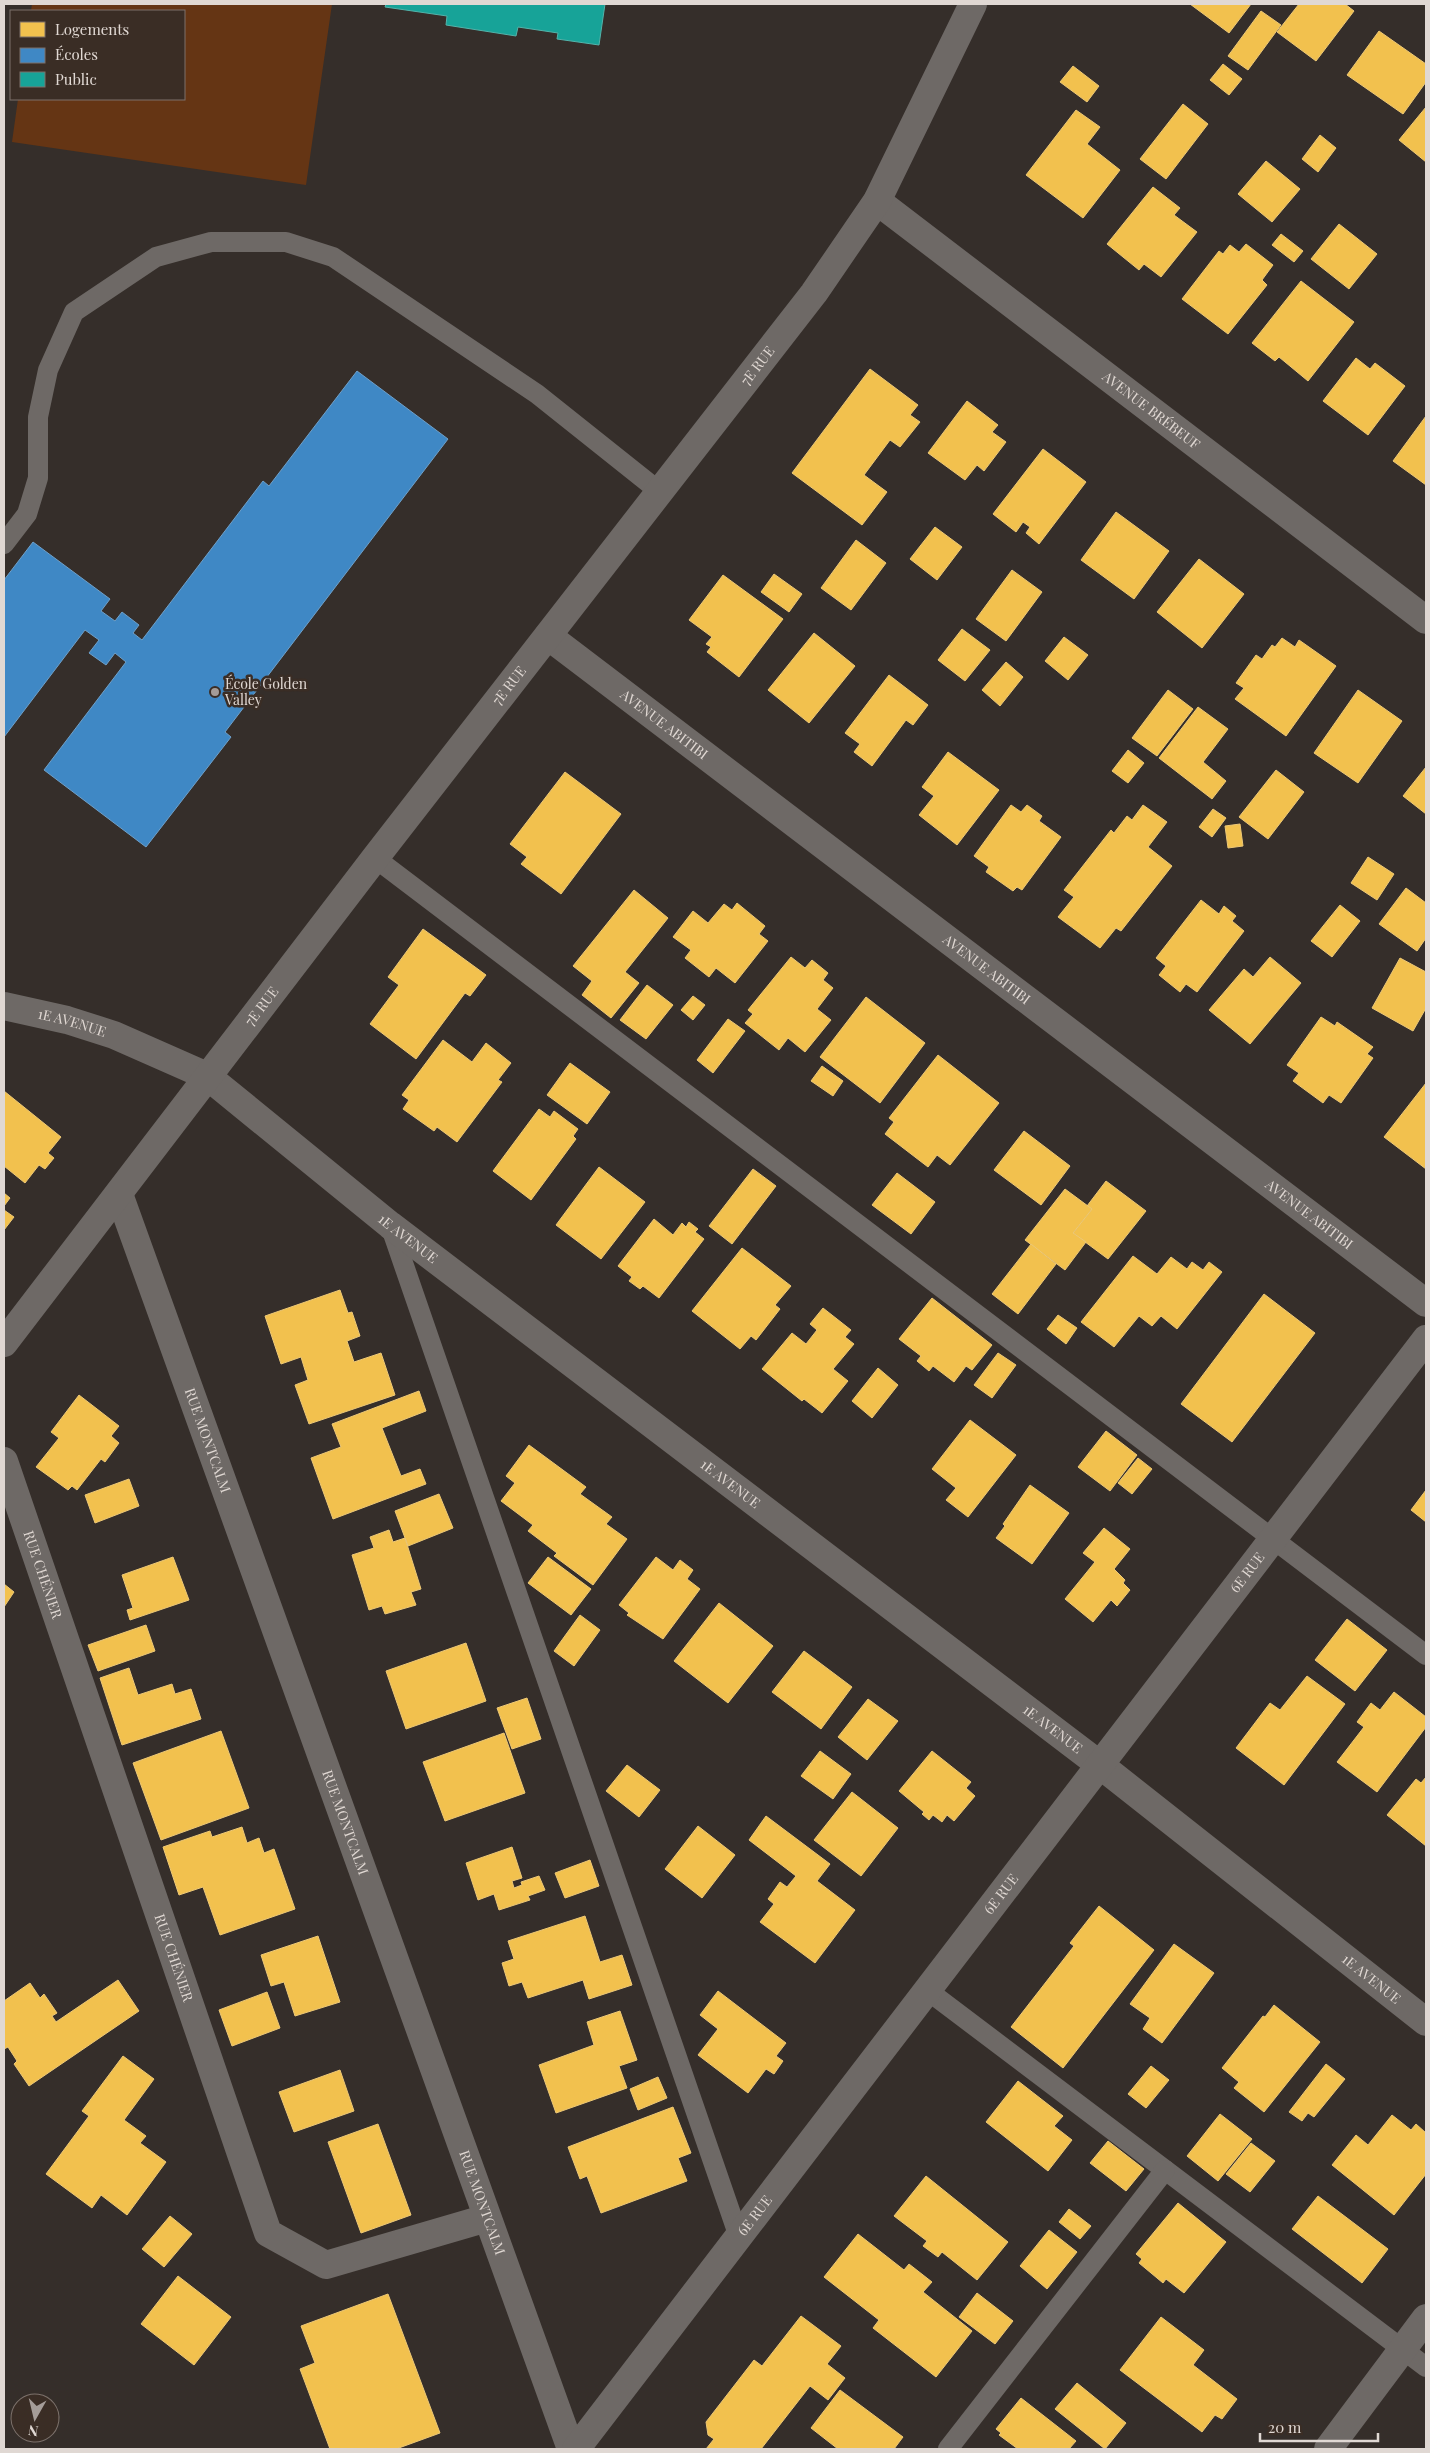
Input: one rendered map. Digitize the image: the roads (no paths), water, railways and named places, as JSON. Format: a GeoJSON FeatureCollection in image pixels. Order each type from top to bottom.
{"type":"FeatureCollection","features":[{"type":"Feature","properties":{"kind":"street","name":"7E RUE"},"geometry":{"type":"LineString","coordinates":[[4,1343],[375,858],[814,293],[877,201],[973,4]]}},
{"type":"Feature","properties":{"kind":"street","name":"AVENUE BRÉBEUF"},"geometry":{"type":"LineString","coordinates":[[877,201],[1426,620]]}},
{"type":"Feature","properties":{"kind":"street","name":"AVENUE ABITIBI"},"geometry":{"type":"LineString","coordinates":[[548,636],[1426,1304]]}},
{"type":"Feature","properties":{"kind":"street","name":"1E AVENUE"},"geometry":{"type":"LineString","coordinates":[[4,1006],[66,1020],[114,1034],[207,1076],[390,1224],[1100,1765],[1426,2022]]}},
{"type":"Feature","properties":{"kind":"street","name":"RUE MONTCALM"},"geometry":{"type":"LineString","coordinates":[[119,1194],[571,2449]]}},
{"type":"Feature","properties":{"kind":"street","name":"6E RUE"},"geometry":{"type":"LineString","coordinates":[[576,2449],[1426,1339]]}},
{"type":"Feature","properties":{"kind":"street","name":"RUE CHÉNIER"},"geometry":{"type":"LineString","coordinates":[[4,1461],[268,2233],[326,2265],[487,2218]]}},
{"type":"Feature","properties":{"kind":"street"},"geometry":{"type":"LineString","coordinates":[[1328,2449],[1426,2318]]}},
{"type":"Feature","properties":{"kind":"lane"},"geometry":{"type":"LineString","coordinates":[[4,544],[27,514],[38,478],[38,417],[48,370],[74,312],[156,257],[211,242],[286,242],[332,257],[537,394],[660,492]]}},
{"type":"Feature","properties":{"kind":"lane"},"geometry":{"type":"LineString","coordinates":[[375,858],[1426,1655]]}},
{"type":"Feature","properties":{"kind":"lane"},"geometry":{"type":"LineString","coordinates":[[390,1224],[739,2237]]}},
{"type":"Feature","properties":{"kind":"lane"},"geometry":{"type":"LineString","coordinates":[[927,1990],[1426,2367]]}},
{"type":"Feature","properties":{"kind":"lane"},"geometry":{"type":"LineString","coordinates":[[948,2449],[1165,2170]]}},
{"type":"Feature","properties":{"kind":"place","name":"École Golden Valley"},"geometry":{"type":"Point","coordinates":[215,692]}}]}
